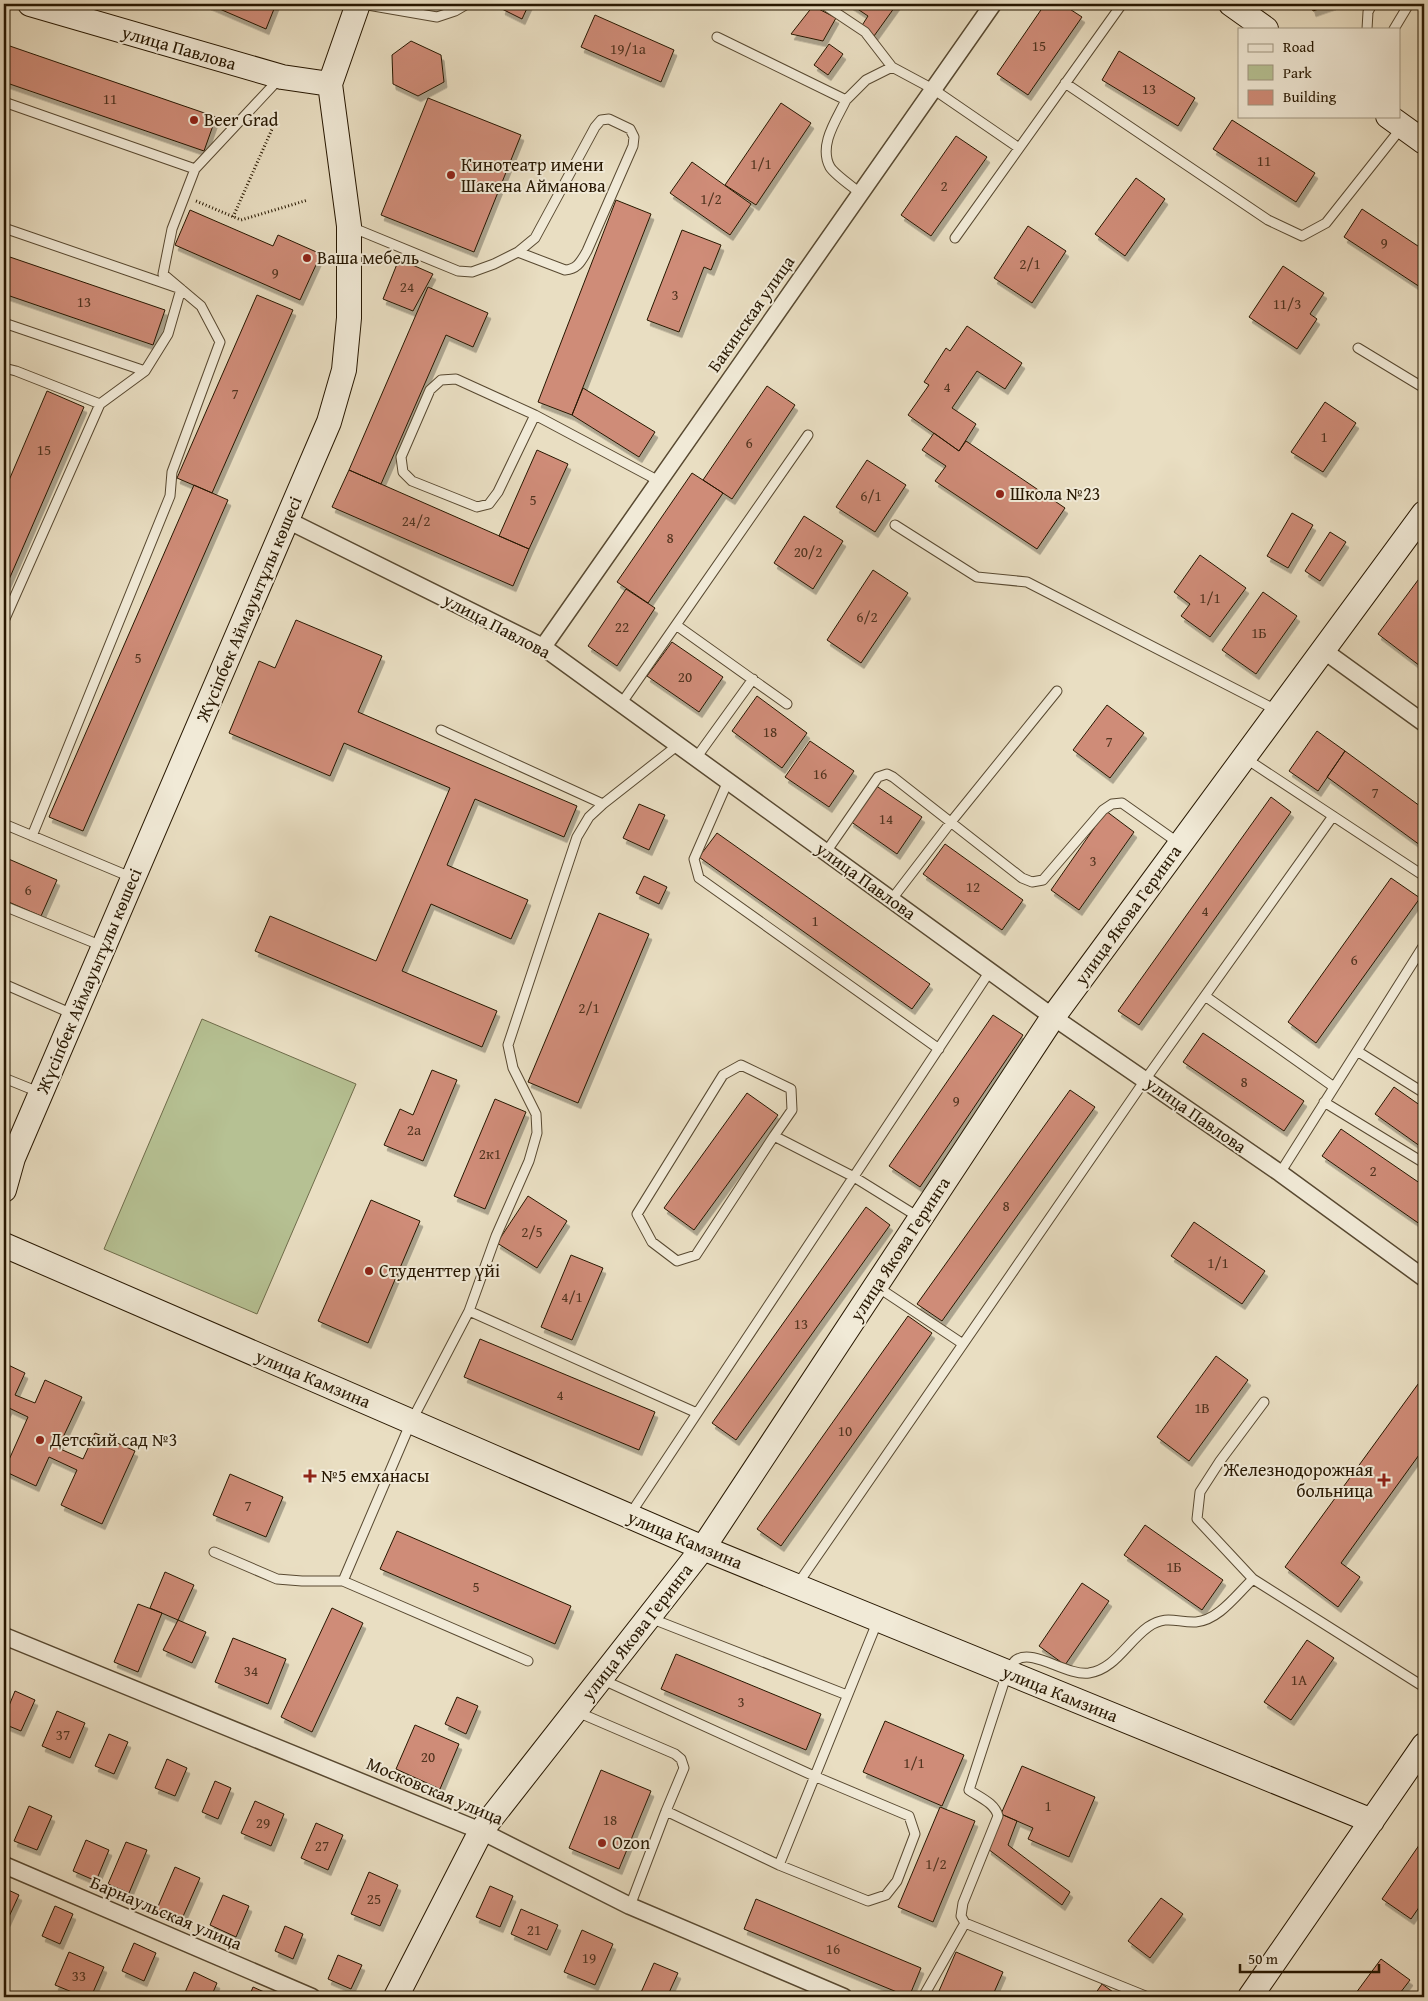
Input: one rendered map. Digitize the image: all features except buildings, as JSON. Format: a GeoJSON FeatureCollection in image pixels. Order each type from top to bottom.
{"type":"FeatureCollection","features":[{"type":"Feature","properties":{"kind":"street","name":"улица Павлова"},"geometry":{"type":"LineString","coordinates":[[32,4],[282,77],[330,84]]}},
{"type":"Feature","properties":{"kind":"street","name":"Жүсіпбек Аймауытұлы көшесі"},"geometry":{"type":"LineString","coordinates":[[4,1190],[9,1156],[42,1093],[329,422],[344,370],[350,318],[349,226],[330,84],[358,4]]}},
{"type":"Feature","properties":{"kind":"street","name":"Бакинская улица"},"geometry":{"type":"LineString","coordinates":[[542,647],[993,4]]}},
{"type":"Feature","properties":{"kind":"street"},"geometry":{"type":"LineString","coordinates":[[1231,4],[1265,28]]}},
{"type":"Feature","properties":{"kind":"street"},"geometry":{"type":"LineString","coordinates":[[1395,121],[1424,142]]}},
{"type":"Feature","properties":{"kind":"street","name":"улица Якова Геринга"},"geometry":{"type":"LineString","coordinates":[[396,1997],[481,1831],[703,1548],[1053,1017],[1424,513]]}},
{"type":"Feature","properties":{"kind":"street","name":"улица Павлова"},"geometry":{"type":"LineString","coordinates":[[287,520],[542,647],[1053,1017],[1280,1173],[1424,1278]]}},
{"type":"Feature","properties":{"kind":"street"},"geometry":{"type":"LineString","coordinates":[[1324,650],[1424,723]]}},
{"type":"Feature","properties":{"kind":"street","name":"улица Камзина"},"geometry":{"type":"LineString","coordinates":[[4,1245],[703,1548],[1372,1821]]}},
{"type":"Feature","properties":{"kind":"street","name":"Московская улица"},"geometry":{"type":"LineString","coordinates":[[4,1636],[481,1831],[630,1906],[844,1997]]}},
{"type":"Feature","properties":{"kind":"street"},"geometry":{"type":"LineString","coordinates":[[1250,1997],[1424,1745]]}},
{"type":"Feature","properties":{"kind":"street","name":"Барнаульская улица"},"geometry":{"type":"LineString","coordinates":[[4,1865],[312,1997]]}},
{"type":"Feature","properties":{"kind":"lane"},"geometry":{"type":"LineString","coordinates":[[362,4],[437,18],[467,4]]}},
{"type":"Feature","properties":{"kind":"lane"},"geometry":{"type":"LineString","coordinates":[[823,4],[865,32],[892,67],[933,89],[1019,148]]}},
{"type":"Feature","properties":{"kind":"lane"},"geometry":{"type":"LineString","coordinates":[[955,238],[1122,4]]}},
{"type":"Feature","properties":{"kind":"lane"},"geometry":{"type":"LineString","coordinates":[[1367,28],[1368,12],[1372,4]]}},
{"type":"Feature","properties":{"kind":"lane"},"geometry":{"type":"LineString","coordinates":[[1395,28],[1409,4]]}},
{"type":"Feature","properties":{"kind":"lane"},"geometry":{"type":"LineString","coordinates":[[717,37],[846,100]]}},
{"type":"Feature","properties":{"kind":"lane"},"geometry":{"type":"LineString","coordinates":[[860,193],[830,168],[826,155],[827,141],[846,100],[866,80],[892,67]]}},
{"type":"Feature","properties":{"kind":"lane"},"geometry":{"type":"LineString","coordinates":[[32,836],[170,496],[172,472],[220,342],[201,306],[163,274],[172,228],[195,169],[282,77]]}},
{"type":"Feature","properties":{"kind":"lane"},"geometry":{"type":"LineString","coordinates":[[1065,83],[1268,220],[1302,236],[1326,223],[1395,121]]}},
{"type":"Feature","properties":{"kind":"lane"},"geometry":{"type":"LineString","coordinates":[[4,102],[195,169]]}},
{"type":"Feature","properties":{"kind":"lane"},"geometry":{"type":"LineString","coordinates":[[349,226],[458,271],[472,272],[518,252],[535,238],[596,127],[602,120],[610,119],[630,129],[634,137],[633,146],[587,251],[579,264],[572,269],[565,270],[518,252]]}},
{"type":"Feature","properties":{"kind":"lane"},"geometry":{"type":"LineString","coordinates":[[4,228],[181,289]]}},
{"type":"Feature","properties":{"kind":"lane"},"geometry":{"type":"LineString","coordinates":[[4,621],[100,404],[145,371],[168,334],[181,289]]}},
{"type":"Feature","properties":{"kind":"lane"},"geometry":{"type":"LineString","coordinates":[[4,323],[145,371]]}},
{"type":"Feature","properties":{"kind":"lane"},"geometry":{"type":"LineString","coordinates":[[1358,348],[1424,388]]}},
{"type":"Feature","properties":{"kind":"lane"},"geometry":{"type":"LineString","coordinates":[[4,368],[100,404]]}},
{"type":"Feature","properties":{"kind":"lane"},"geometry":{"type":"LineString","coordinates":[[535,415],[498,492],[488,504],[477,507],[412,481],[403,472],[401,457],[430,390],[440,380],[456,380],[535,415],[658,481]]}},
{"type":"Feature","properties":{"kind":"lane"},"geometry":{"type":"LineString","coordinates":[[621,704],[808,435]]}},
{"type":"Feature","properties":{"kind":"lane"},"geometry":{"type":"LineString","coordinates":[[895,525],[977,577],[1027,582],[1279,711]]}},
{"type":"Feature","properties":{"kind":"lane"},"geometry":{"type":"LineString","coordinates":[[676,625],[787,704]]}},
{"type":"Feature","properties":{"kind":"lane"},"geometry":{"type":"LineString","coordinates":[[696,758],[753,679]]}},
{"type":"Feature","properties":{"kind":"lane"},"geometry":{"type":"LineString","coordinates":[[892,900],[951,822],[1057,691]]}},
{"type":"Feature","properties":{"kind":"lane"},"geometry":{"type":"LineString","coordinates":[[441,730],[603,804]]}},
{"type":"Feature","properties":{"kind":"lane"},"geometry":{"type":"LineString","coordinates":[[342,1581],[411,1422],[469,1311],[496,1236],[529,1161],[537,1133],[536,1114],[513,1068],[508,1045],[577,837],[589,818],[603,804],[678,745]]}},
{"type":"Feature","properties":{"kind":"lane"},"geometry":{"type":"LineString","coordinates":[[1244,758],[1424,876]]}},
{"type":"Feature","properties":{"kind":"lane"},"geometry":{"type":"LineString","coordinates":[[826,852],[878,777],[887,774],[1022,878],[1032,882],[1044,880],[1103,810],[1112,804],[1122,803],[1180,844]]}},
{"type":"Feature","properties":{"kind":"lane"},"geometry":{"type":"LineString","coordinates":[[728,781],[694,859],[699,878],[938,1049]]}},
{"type":"Feature","properties":{"kind":"lane"},"geometry":{"type":"LineString","coordinates":[[796,1586],[1145,1080],[1333,816]]}},
{"type":"Feature","properties":{"kind":"lane"},"geometry":{"type":"LineString","coordinates":[[4,824],[134,878]]}},
{"type":"Feature","properties":{"kind":"lane"},"geometry":{"type":"LineString","coordinates":[[4,906],[104,947]]}},
{"type":"Feature","properties":{"kind":"lane"},"geometry":{"type":"LineString","coordinates":[[1280,1173],[1424,945]]}},
{"type":"Feature","properties":{"kind":"lane"},"geometry":{"type":"LineString","coordinates":[[628,1516],[990,971]]}},
{"type":"Feature","properties":{"kind":"lane"},"geometry":{"type":"LineString","coordinates":[[4,984],[75,1015]]}},
{"type":"Feature","properties":{"kind":"lane"},"geometry":{"type":"LineString","coordinates":[[1205,996],[1334,1087]]}},
{"type":"Feature","properties":{"kind":"lane"},"geometry":{"type":"LineString","coordinates":[[1357,1051],[1424,1093]]}},
{"type":"Feature","properties":{"kind":"lane"},"geometry":{"type":"LineString","coordinates":[[741,1065],[790,1089],[792,1110],[774,1136],[696,1255],[677,1261],[652,1242],[637,1214],[723,1075],[741,1065]]}},
{"type":"Feature","properties":{"kind":"lane"},"geometry":{"type":"LineString","coordinates":[[4,1078],[42,1093]]}},
{"type":"Feature","properties":{"kind":"lane"},"geometry":{"type":"LineString","coordinates":[[1324,1102],[1424,1163]]}},
{"type":"Feature","properties":{"kind":"lane"},"geometry":{"type":"LineString","coordinates":[[774,1136],[854,1176],[920,1218]]}},
{"type":"Feature","properties":{"kind":"lane"},"geometry":{"type":"LineString","coordinates":[[876,1286],[963,1344]]}},
{"type":"Feature","properties":{"kind":"lane"},"geometry":{"type":"LineString","coordinates":[[469,1311],[696,1413]]}},
{"type":"Feature","properties":{"kind":"lane"},"geometry":{"type":"LineString","coordinates":[[1264,1402],[1220,1461],[1200,1492],[1197,1519],[1253,1579],[1424,1687]]}},
{"type":"Feature","properties":{"kind":"lane"},"geometry":{"type":"LineString","coordinates":[[214,1552],[277,1579],[342,1581],[528,1661]]}},
{"type":"Feature","properties":{"kind":"lane"},"geometry":{"type":"LineString","coordinates":[[1148,1997],[965,1923],[961,1916],[963,1903],[998,1816],[992,1805],[969,1790],[1008,1673],[1015,1660],[1026,1656],[1080,1674],[1108,1667],[1128,1644],[1149,1627],[1161,1621],[1174,1619],[1197,1622],[1218,1614],[1253,1579]]}},
{"type":"Feature","properties":{"kind":"lane"},"geometry":{"type":"LineString","coordinates":[[648,1617],[847,1696]]}},
{"type":"Feature","properties":{"kind":"lane"},"geometry":{"type":"LineString","coordinates":[[779,1865],[878,1620]]}},
{"type":"Feature","properties":{"kind":"lane"},"geometry":{"type":"LineString","coordinates":[[600,1678],[814,1776],[909,1816],[915,1834],[897,1881],[886,1895],[868,1901],[779,1865],[666,1811]]}},
{"type":"Feature","properties":{"kind":"lane"},"geometry":{"type":"LineString","coordinates":[[575,1711],[675,1754],[681,1759],[684,1768],[630,1906]]}},
{"type":"Feature","properties":{"kind":"lane"},"geometry":{"type":"LineString","coordinates":[[922,1997],[965,1923]]}},
{"type":"Feature","properties":{"kind":"path"},"geometry":{"type":"LineString","coordinates":[[232,217],[272,127]]}},
{"type":"Feature","properties":{"kind":"path"},"geometry":{"type":"LineString","coordinates":[[184,196],[241,220],[308,200]]}},
{"type":"Feature","properties":{"kind":"green space"},"geometry":{"type":"Polygon","coordinates":[[[202,1019],[356,1084],[257,1314],[104,1249],[202,1019]]]}},
{"type":"Feature","properties":{"kind":"place","name":"Beer Grad"},"geometry":{"type":"Point","coordinates":[194,120]}},
{"type":"Feature","properties":{"kind":"place","name":"Кинотеатр имени Шакена Айманова"},"geometry":{"type":"Point","coordinates":[451,175]}},
{"type":"Feature","properties":{"kind":"place","name":"Ваша мебель"},"geometry":{"type":"Point","coordinates":[307,258]}},
{"type":"Feature","properties":{"kind":"place","name":"Школа №23"},"geometry":{"type":"Point","coordinates":[1000,494]}},
{"type":"Feature","properties":{"kind":"place","name":"Студенттер үйі"},"geometry":{"type":"Point","coordinates":[369,1271]}},
{"type":"Feature","properties":{"kind":"place","name":"Детский сад №3"},"geometry":{"type":"Point","coordinates":[40,1440]}},
{"type":"Feature","properties":{"kind":"place","name":"№5 емханасы"},"geometry":{"type":"Point","coordinates":[310,1476]}},
{"type":"Feature","properties":{"kind":"place","name":"Железнодорожная больница"},"geometry":{"type":"Point","coordinates":[1384,1480]}},
{"type":"Feature","properties":{"kind":"place","name":"Ozon"},"geometry":{"type":"Point","coordinates":[602,1843]}}]}
